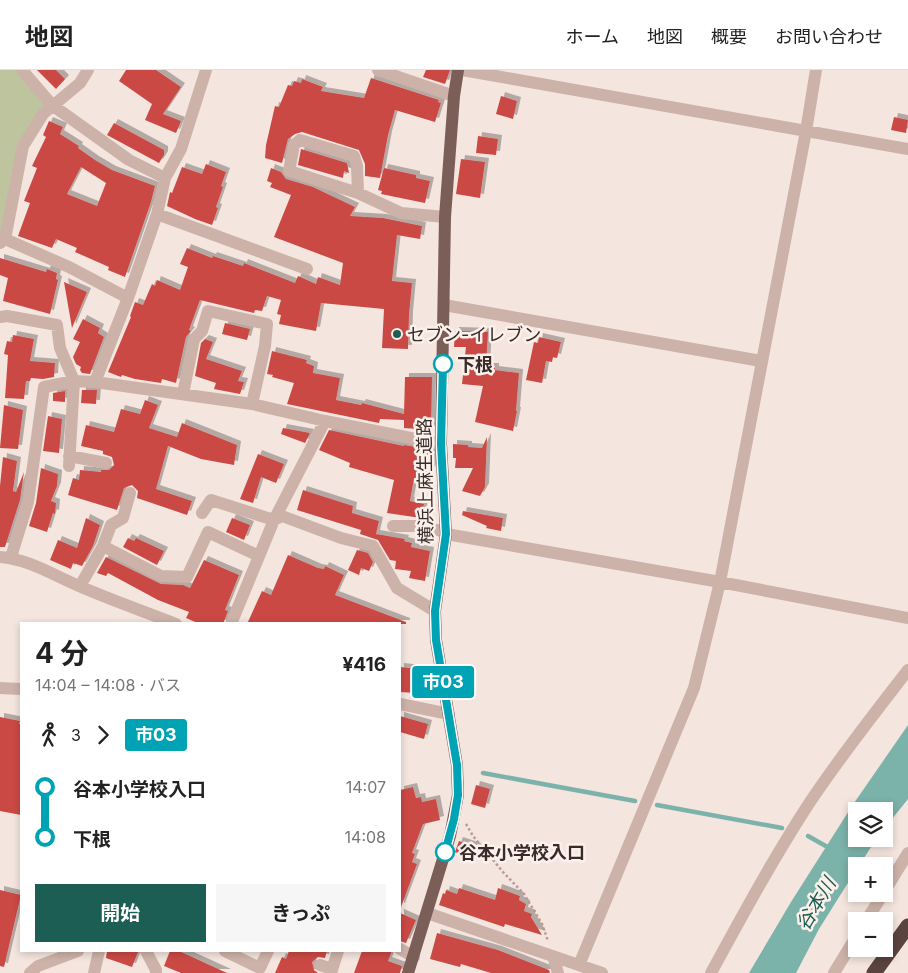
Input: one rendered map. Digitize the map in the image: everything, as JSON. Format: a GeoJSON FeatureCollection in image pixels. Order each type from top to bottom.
{"type":"FeatureCollection","features":[{"type":"Feature","properties":{"kind":"highway"},"geometry":{"type":"LineString","coordinates":[[874,973],[908,926]]}},
{"type":"Feature","properties":{"kind":"main road","name":"横浜上麻生道路"},"geometry":{"type":"LineString","coordinates":[[408,973],[450,836],[458,795],[457,765],[436,640],[435,611],[446,533],[441,444],[445,217],[454,96],[460,70]]}},
{"type":"Feature","properties":{"kind":"street"},"geometry":{"type":"LineString","coordinates":[[22,70],[52,105],[129,160],[165,178]]}},
{"type":"Feature","properties":{"kind":"street"},"geometry":{"type":"LineString","coordinates":[[88,70],[80,83],[43,114],[23,146],[3,241],[69,267],[128,298]]}},
{"type":"Feature","properties":{"kind":"street"},"geometry":{"type":"LineString","coordinates":[[95,382],[128,298],[157,214],[165,178],[181,149],[206,70]]}},
{"type":"Feature","properties":{"kind":"street"},"geometry":{"type":"LineString","coordinates":[[378,70],[454,96]]}},
{"type":"Feature","properties":{"kind":"street"},"geometry":{"type":"LineString","coordinates":[[460,70],[908,150]]}},
{"type":"Feature","properties":{"kind":"street"},"geometry":{"type":"LineString","coordinates":[[579,965],[694,688],[720,582],[816,70]]}},
{"type":"Feature","properties":{"kind":"street"},"geometry":{"type":"LineString","coordinates":[[358,193],[357,166],[354,156],[300,140],[294,145],[289,171],[358,193],[401,214],[445,217]]}},
{"type":"Feature","properties":{"kind":"street"},"geometry":{"type":"LineString","coordinates":[[157,214],[307,269]]}},
{"type":"Feature","properties":{"kind":"street"},"geometry":{"type":"LineString","coordinates":[[444,305],[762,361]]}},
{"type":"Feature","properties":{"kind":"street"},"geometry":{"type":"LineString","coordinates":[[183,394],[194,340],[202,331],[208,311],[267,324],[265,346],[252,404]]}},
{"type":"Feature","properties":{"kind":"street"},"geometry":{"type":"LineString","coordinates":[[0,317],[7,316],[57,325],[60,348],[74,381],[69,461],[106,463]]}},
{"type":"Feature","properties":{"kind":"street"},"geometry":{"type":"LineString","coordinates":[[171,622],[80,586],[38,567],[6,557],[28,502],[44,387],[74,381],[95,382],[183,394],[252,404],[325,421],[441,444]]}},
{"type":"Feature","properties":{"kind":"street"},"geometry":{"type":"LineString","coordinates":[[232,622],[274,520],[325,421]]}},
{"type":"Feature","properties":{"kind":"street"},"geometry":{"type":"LineString","coordinates":[[80,586],[103,546],[111,525],[123,518],[130,493]]}},
{"type":"Feature","properties":{"kind":"street"},"geometry":{"type":"LineString","coordinates":[[202,513],[211,500],[274,520],[282,516],[341,538],[373,546],[397,588],[435,611]]}},
{"type":"Feature","properties":{"kind":"street"},"geometry":{"type":"LineString","coordinates":[[393,526],[419,526],[446,533],[908,618]]}},
{"type":"Feature","properties":{"kind":"street"},"geometry":{"type":"LineString","coordinates":[[103,546],[161,576],[187,577],[208,532],[259,556]]}},
{"type":"Feature","properties":{"kind":"street"},"geometry":{"type":"LineString","coordinates":[[710,973],[766,873],[808,805],[908,670]]}},
{"type":"Feature","properties":{"kind":"street"},"geometry":{"type":"LineString","coordinates":[[0,688],[20,689]]}},
{"type":"Feature","properties":{"kind":"street"},"geometry":{"type":"LineString","coordinates":[[401,704],[449,714]]}},
{"type":"Feature","properties":{"kind":"street"},"geometry":{"type":"LineString","coordinates":[[893,877],[908,853]]}},
{"type":"Feature","properties":{"kind":"street"},"geometry":{"type":"LineString","coordinates":[[427,913],[551,951],[579,965],[602,973]]}},
{"type":"Feature","properties":{"kind":"street"},"geometry":{"type":"LineString","coordinates":[[401,950],[414,956]]}},
{"type":"Feature","properties":{"kind":"street"},"geometry":{"type":"LineString","coordinates":[[834,973],[848,950]]}},
{"type":"Feature","properties":{"kind":"street"},"geometry":{"type":"LineString","coordinates":[[551,951],[558,973]]}},
{"type":"Feature","properties":{"kind":"street"},"geometry":{"type":"LineString","coordinates":[[30,973],[38,966],[75,952]]}},
{"type":"Feature","properties":{"kind":"street"},"geometry":{"type":"LineString","coordinates":[[94,973],[99,952]]}},
{"type":"Feature","properties":{"kind":"street"},"geometry":{"type":"LineString","coordinates":[[147,952],[156,973]]}},
{"type":"Feature","properties":{"kind":"street"},"geometry":{"type":"LineString","coordinates":[[227,952],[260,968],[268,952]]}},
{"type":"Feature","properties":{"kind":"street"},"geometry":{"type":"LineString","coordinates":[[328,969],[337,952]]}},
{"type":"Feature","properties":{"kind":"path"},"geometry":{"type":"LineString","coordinates":[[465,823],[470,828],[473,836],[497,865],[524,894],[542,924],[551,951]]}},
{"type":"Feature","properties":{"kind":"green space"},"geometry":{"type":"Polygon","coordinates":[[[0,70],[22,70],[52,105],[23,146],[0,243],[0,70]]]}},
{"type":"Feature","properties":{"kind":"water"},"geometry":{"type":"Polygon","coordinates":[[[908,725],[908,799],[893,818],[893,802],[855,802],[908,725]]]}},
{"type":"Feature","properties":{"kind":"water","name":"谷本川"},"geometry":{"type":"Polygon","coordinates":[[[848,812],[848,847],[871,847],[865,857],[848,857],[848,883],[819,929],[796,973],[749,973],[848,812]]]}},
{"type":"Feature","properties":{"kind":"building"},"geometry":{"type":"Polygon","coordinates":[[[37,70],[56,70],[65,79],[56,89],[37,70]]]}},
{"type":"Feature","properties":{"kind":"building"},"geometry":{"type":"Polygon","coordinates":[[[126,70],[156,70],[181,87],[163,114],[181,121],[176,133],[145,120],[152,104],[119,81],[126,70]]]}},
{"type":"Feature","properties":{"kind":"building"},"geometry":{"type":"Polygon","coordinates":[[[426,70],[450,70],[445,84],[423,77],[426,70]]]}},
{"type":"Feature","properties":{"kind":"building"},"geometry":{"type":"Polygon","coordinates":[[[371,78],[439,100],[438,102],[441,103],[435,122],[395,110],[380,178],[365,176],[365,164],[359,150],[302,132],[288,139],[282,163],[265,158],[275,106],[279,107],[288,85],[292,86],[294,81],[301,83],[302,79],[323,87],[321,91],[364,98],[371,78]]]}},
{"type":"Feature","properties":{"kind":"building"},"geometry":{"type":"Polygon","coordinates":[[[501,96],[517,101],[513,119],[496,114],[501,96]]]}},
{"type":"Feature","properties":{"kind":"building"},"geometry":{"type":"Polygon","coordinates":[[[894,117],[908,120],[906,133],[891,130],[894,117]]]}},
{"type":"Feature","properties":{"kind":"building"},"geometry":{"type":"Polygon","coordinates":[[[49,121],[63,127],[60,134],[79,146],[78,148],[95,160],[112,170],[155,186],[125,277],[108,270],[109,267],[75,252],[77,248],[56,239],[52,248],[18,236],[30,203],[24,201],[37,168],[32,166],[46,137],[43,135],[49,121]],[[81,167],[67,194],[97,206],[106,183],[81,167]]]}},
{"type":"Feature","properties":{"kind":"building"},"geometry":{"type":"Polygon","coordinates":[[[114,123],[164,150],[164,155],[159,163],[107,135],[114,123]]]}},
{"type":"Feature","properties":{"kind":"building"},"geometry":{"type":"Polygon","coordinates":[[[478,136],[498,139],[496,155],[476,153],[478,136]]]}},
{"type":"Feature","properties":{"kind":"building"},"geometry":{"type":"Polygon","coordinates":[[[301,149],[347,163],[349,173],[344,171],[343,178],[298,165],[301,149]]]}},
{"type":"Feature","properties":{"kind":"building"},"geometry":{"type":"Polygon","coordinates":[[[461,159],[485,162],[480,198],[456,194],[461,159]]]}},
{"type":"Feature","properties":{"kind":"building"},"geometry":{"type":"Polygon","coordinates":[[[206,164],[226,172],[212,225],[167,206],[170,192],[172,193],[182,167],[202,174],[206,164]]]}},
{"type":"Feature","properties":{"kind":"building"},"geometry":{"type":"Polygon","coordinates":[[[271,168],[281,172],[286,179],[313,187],[355,207],[350,216],[383,218],[422,226],[420,239],[397,235],[392,281],[412,283],[408,349],[382,348],[384,309],[321,303],[316,331],[279,324],[281,315],[277,314],[281,300],[267,296],[262,311],[255,310],[254,313],[200,300],[189,330],[191,331],[186,337],[176,383],[162,379],[161,383],[122,375],[121,377],[108,372],[131,317],[135,302],[143,305],[152,284],[155,286],[157,280],[180,290],[188,267],[180,264],[187,248],[212,258],[213,256],[243,266],[244,263],[295,283],[298,276],[316,284],[318,277],[340,285],[343,263],[274,237],[291,195],[270,187],[272,183],[267,181],[271,168]]]}},
{"type":"Feature","properties":{"kind":"building"},"geometry":{"type":"Polygon","coordinates":[[[384,168],[416,175],[416,178],[430,181],[425,203],[381,194],[382,191],[378,190],[384,168]]]}},
{"type":"Feature","properties":{"kind":"building"},"geometry":{"type":"Polygon","coordinates":[[[0,258],[46,272],[47,269],[57,273],[56,279],[58,280],[50,314],[3,301],[8,278],[0,275],[0,258]]]}},
{"type":"Feature","properties":{"kind":"building"},"geometry":{"type":"Polygon","coordinates":[[[64,282],[87,292],[72,328],[64,282]]]}},
{"type":"Feature","properties":{"kind":"building"},"geometry":{"type":"Polygon","coordinates":[[[83,319],[100,328],[98,333],[104,337],[90,374],[82,373],[81,367],[76,364],[73,357],[80,342],[73,339],[83,319]]]}},
{"type":"Feature","properties":{"kind":"building"},"geometry":{"type":"Polygon","coordinates":[[[225,323],[250,329],[247,340],[222,334],[225,323]]]}},
{"type":"Feature","properties":{"kind":"building"},"geometry":{"type":"Polygon","coordinates":[[[455,331],[488,332],[486,367],[495,367],[495,370],[519,373],[517,411],[513,431],[475,422],[483,386],[462,384],[466,347],[454,347],[455,331]]]}},
{"type":"Feature","properties":{"kind":"building"},"geometry":{"type":"Polygon","coordinates":[[[13,335],[34,339],[30,361],[55,363],[54,377],[43,379],[31,378],[30,381],[26,381],[24,399],[5,398],[8,355],[4,354],[7,341],[12,342],[13,335]]]}},
{"type":"Feature","properties":{"kind":"building"},"geometry":{"type":"Polygon","coordinates":[[[539,337],[561,342],[557,358],[553,357],[552,362],[546,361],[542,383],[526,380],[534,342],[538,343],[539,337]]]}},
{"type":"Feature","properties":{"kind":"building"},"geometry":{"type":"Polygon","coordinates":[[[205,339],[213,342],[206,359],[242,371],[238,381],[244,382],[240,394],[214,389],[216,383],[195,376],[201,343],[205,339]]]}},
{"type":"Feature","properties":{"kind":"building"},"geometry":{"type":"Polygon","coordinates":[[[272,351],[307,360],[306,363],[314,366],[313,373],[340,378],[336,400],[361,405],[362,403],[404,414],[405,377],[432,377],[431,430],[404,428],[404,420],[380,419],[379,423],[287,404],[294,383],[267,374],[272,351]]]}},
{"type":"Feature","properties":{"kind":"building"},"geometry":{"type":"Polygon","coordinates":[[[82,390],[97,390],[96,404],[81,403],[82,390]]]}},
{"type":"Feature","properties":{"kind":"building"},"geometry":{"type":"Polygon","coordinates":[[[65,391],[65,402],[53,401],[53,393],[65,391]]]}},
{"type":"Feature","properties":{"kind":"building"},"geometry":{"type":"Polygon","coordinates":[[[145,400],[158,405],[149,428],[177,437],[182,423],[237,445],[234,465],[201,459],[168,446],[156,489],[192,501],[187,515],[137,498],[138,491],[132,485],[124,488],[117,510],[68,495],[73,478],[79,480],[80,470],[101,472],[101,470],[109,470],[114,465],[112,457],[103,454],[103,451],[81,446],[86,425],[114,432],[121,409],[140,414],[145,400]]]}},
{"type":"Feature","properties":{"kind":"building"},"geometry":{"type":"Polygon","coordinates":[[[4,405],[23,410],[18,449],[0,448],[4,405]]]}},
{"type":"Feature","properties":{"kind":"building"},"geometry":{"type":"Polygon","coordinates":[[[48,416],[62,419],[59,453],[43,451],[48,416]]]}},
{"type":"Feature","properties":{"kind":"building"},"geometry":{"type":"Polygon","coordinates":[[[283,428],[310,433],[305,443],[281,434],[283,428]]]}},
{"type":"Feature","properties":{"kind":"building"},"geometry":{"type":"Polygon","coordinates":[[[329,430],[416,447],[433,453],[434,462],[431,471],[428,470],[425,481],[414,478],[410,501],[424,504],[421,518],[387,513],[394,480],[349,467],[350,463],[319,450],[329,430]]]}},
{"type":"Feature","properties":{"kind":"building"},"geometry":{"type":"Polygon","coordinates":[[[487,437],[485,487],[480,496],[462,491],[473,468],[455,468],[456,458],[453,458],[453,444],[482,448],[487,437]]]}},
{"type":"Feature","properties":{"kind":"building"},"geometry":{"type":"Polygon","coordinates":[[[258,454],[284,464],[276,483],[261,477],[253,503],[240,499],[258,454]]]}},
{"type":"Feature","properties":{"kind":"building"},"geometry":{"type":"Polygon","coordinates":[[[3,457],[17,461],[13,491],[16,492],[24,472],[20,500],[5,547],[0,547],[0,486],[3,457]]]}},
{"type":"Feature","properties":{"kind":"building"},"geometry":{"type":"Polygon","coordinates":[[[41,468],[58,474],[57,486],[51,501],[56,503],[55,514],[53,513],[47,532],[29,526],[36,503],[41,468]]]}},
{"type":"Feature","properties":{"kind":"building"},"geometry":{"type":"Polygon","coordinates":[[[303,490],[353,506],[352,513],[379,521],[376,534],[405,539],[404,541],[412,543],[411,547],[430,551],[425,581],[409,578],[411,571],[395,569],[396,561],[390,560],[378,540],[360,534],[361,530],[297,510],[303,490]]]}},
{"type":"Feature","properties":{"kind":"building"},"geometry":{"type":"Polygon","coordinates":[[[463,511],[503,518],[501,531],[486,528],[487,526],[462,515],[463,511]]]}},
{"type":"Feature","properties":{"kind":"building"},"geometry":{"type":"Polygon","coordinates":[[[86,518],[100,525],[93,546],[82,566],[73,563],[71,569],[50,560],[58,540],[77,548],[86,518]]]}},
{"type":"Feature","properties":{"kind":"building"},"geometry":{"type":"Polygon","coordinates":[[[232,518],[250,525],[244,540],[226,532],[232,518]]]}},
{"type":"Feature","properties":{"kind":"building"},"geometry":{"type":"Polygon","coordinates":[[[128,538],[134,541],[136,538],[164,551],[157,565],[123,547],[128,538]]]}},
{"type":"Feature","properties":{"kind":"building"},"geometry":{"type":"Polygon","coordinates":[[[357,550],[368,553],[373,562],[369,571],[361,568],[359,575],[348,570],[357,550]]]}},
{"type":"Feature","properties":{"kind":"building"},"geometry":{"type":"Polygon","coordinates":[[[288,555],[318,568],[324,569],[325,566],[344,575],[335,595],[406,622],[406,624],[401,624],[401,622],[248,622],[262,591],[271,595],[288,555]]]}},
{"type":"Feature","properties":{"kind":"building"},"geometry":{"type":"Polygon","coordinates":[[[106,557],[161,584],[183,585],[190,588],[204,560],[239,575],[225,610],[228,611],[224,622],[195,622],[186,618],[189,612],[158,600],[108,573],[106,576],[97,573],[106,557]]]}},
{"type":"Feature","properties":{"kind":"building"},"geometry":{"type":"Polygon","coordinates":[[[401,667],[428,670],[426,687],[416,686],[416,693],[401,692],[401,667]]]}},
{"type":"Feature","properties":{"kind":"building"},"geometry":{"type":"Polygon","coordinates":[[[401,716],[428,724],[424,739],[401,732],[401,716]]]}},
{"type":"Feature","properties":{"kind":"building"},"geometry":{"type":"Polygon","coordinates":[[[0,717],[20,721],[20,815],[0,811],[0,717]]]}},
{"type":"Feature","properties":{"kind":"building"},"geometry":{"type":"Polygon","coordinates":[[[476,785],[490,789],[485,808],[471,804],[476,785]]]}},
{"type":"Feature","properties":{"kind":"building"},"geometry":{"type":"Polygon","coordinates":[[[413,787],[416,798],[421,797],[422,802],[436,799],[440,820],[423,824],[412,853],[415,854],[412,862],[417,864],[401,907],[401,790],[413,787]]]}},
{"type":"Feature","properties":{"kind":"building"},"geometry":{"type":"Polygon","coordinates":[[[459,841],[477,847],[473,859],[455,852],[459,841]]]}},
{"type":"Feature","properties":{"kind":"building"},"geometry":{"type":"Polygon","coordinates":[[[459,888],[495,900],[498,888],[520,896],[519,900],[526,904],[524,911],[532,914],[531,917],[542,935],[505,924],[504,927],[439,905],[446,890],[457,894],[459,888]]]}},
{"type":"Feature","properties":{"kind":"building"},"geometry":{"type":"Polygon","coordinates":[[[0,890],[20,895],[20,899],[4,967],[0,966],[0,890]]]}},
{"type":"Feature","properties":{"kind":"building"},"geometry":{"type":"Polygon","coordinates":[[[401,913],[416,920],[406,943],[401,941],[401,913]]]}},
{"type":"Feature","properties":{"kind":"building"},"geometry":{"type":"Polygon","coordinates":[[[437,933],[498,950],[549,970],[550,973],[491,973],[461,964],[460,967],[430,959],[437,933]]]}},
{"type":"Feature","properties":{"kind":"building"},"geometry":{"type":"Polygon","coordinates":[[[107,952],[138,952],[132,967],[106,958],[107,952]]]}},
{"type":"Feature","properties":{"kind":"building"},"geometry":{"type":"Polygon","coordinates":[[[170,952],[181,952],[227,973],[181,973],[164,966],[170,952]]]}},
{"type":"Feature","properties":{"kind":"building"},"geometry":{"type":"Polygon","coordinates":[[[289,952],[327,952],[325,958],[318,957],[312,962],[314,970],[318,973],[275,973],[282,957],[286,959],[289,952]]]}},
{"type":"Feature","properties":{"kind":"building"},"geometry":{"type":"Polygon","coordinates":[[[362,952],[392,952],[388,961],[402,966],[400,973],[354,973],[362,952]]]}},
{"type":"Feature","properties":{"kind":"waterway"},"geometry":{"type":"LineString","coordinates":[[483,773],[635,801]]}},
{"type":"Feature","properties":{"kind":"waterway"},"geometry":{"type":"LineString","coordinates":[[657,805],[782,828]]}},
{"type":"Feature","properties":{"kind":"waterway"},"geometry":{"type":"LineString","coordinates":[[808,836],[831,849]]}},
{"type":"Feature","properties":{"kind":"bus line","name":"市03"},"geometry":{"type":"LineString","coordinates":[[443,364],[441,444],[446,534],[435,611],[436,640],[457,765],[458,795],[445,852]]}},
{"type":"Feature","properties":{"kind":"place","name":"セブン-イレブン"},"geometry":{"type":"Point","coordinates":[397,334]}},
{"type":"Feature","properties":{"kind":"place","name":"下根"},"geometry":{"type":"Point","coordinates":[443,364]}},
{"type":"Feature","properties":{"kind":"place","name":"谷本小学校入口"},"geometry":{"type":"Point","coordinates":[445,852]}}]}
